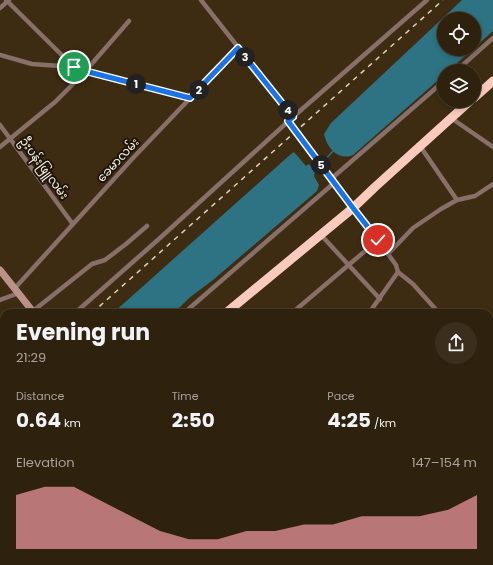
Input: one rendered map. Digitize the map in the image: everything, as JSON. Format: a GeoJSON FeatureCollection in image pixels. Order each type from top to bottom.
{"type":"FeatureCollection","features":[{"type":"Feature","properties":{"kind":"highway"},"geometry":{"type":"LineString","coordinates":[[481,92],[493,81]]}},
{"type":"Feature","properties":{"kind":"highway"},"geometry":{"type":"LineString","coordinates":[[231,309],[353,208],[462,108]]}},
{"type":"Feature","properties":{"kind":"street"},"geometry":{"type":"LineString","coordinates":[[0,8],[8,0],[74,67],[83,73],[190,98]]}},
{"type":"Feature","properties":{"kind":"street"},"geometry":{"type":"LineString","coordinates":[[201,0],[293,117]]}},
{"type":"Feature","properties":{"kind":"street"},"geometry":{"type":"LineString","coordinates":[[79,309],[288,121],[427,0]]}},
{"type":"Feature","properties":{"kind":"street"},"geometry":{"type":"LineString","coordinates":[[0,147],[55,102],[129,21]]}},
{"type":"Feature","properties":{"kind":"street"},"geometry":{"type":"LineString","coordinates":[[464,64],[493,38]]}},
{"type":"Feature","properties":{"kind":"street","name":"ခေမာလမ်း"},"geometry":{"type":"LineString","coordinates":[[17,290],[72,224],[238,48]]}},
{"type":"Feature","properties":{"kind":"street"},"geometry":{"type":"LineString","coordinates":[[0,54],[32,64],[74,67]]}},
{"type":"Feature","properties":{"kind":"street"},"geometry":{"type":"LineString","coordinates":[[188,309],[437,87]]}},
{"type":"Feature","properties":{"kind":"street"},"geometry":{"type":"LineString","coordinates":[[451,118],[493,147]]}},
{"type":"Feature","properties":{"kind":"street"},"geometry":{"type":"LineString","coordinates":[[288,121],[378,240],[396,265],[398,272],[413,284],[435,309]]}},
{"type":"Feature","properties":{"kind":"street","name":"ဦးပန်းဖြူလမ်း"},"geometry":{"type":"LineString","coordinates":[[0,125],[72,224]]}},
{"type":"Feature","properties":{"kind":"street"},"geometry":{"type":"LineString","coordinates":[[420,146],[457,200]]}},
{"type":"Feature","properties":{"kind":"street"},"geometry":{"type":"LineString","coordinates":[[388,254],[413,228],[441,209],[457,200],[475,196],[493,184]]}},
{"type":"Feature","properties":{"kind":"street"},"geometry":{"type":"LineString","coordinates":[[37,309],[92,264],[105,260],[147,226]]}},
{"type":"Feature","properties":{"kind":"street"},"geometry":{"type":"LineString","coordinates":[[321,235],[380,299]]}},
{"type":"Feature","properties":{"kind":"street"},"geometry":{"type":"LineString","coordinates":[[297,309],[378,240]]}},
{"type":"Feature","properties":{"kind":"street"},"geometry":{"type":"LineString","coordinates":[[0,270],[31,309]]}},
{"type":"Feature","properties":{"kind":"street"},"geometry":{"type":"LineString","coordinates":[[372,309],[398,272]]}},
{"type":"Feature","properties":{"kind":"street"},"geometry":{"type":"LineString","coordinates":[[0,300],[17,290]]}},
{"type":"Feature","properties":{"kind":"water"},"geometry":{"type":"Polygon","coordinates":[[[462,0],[493,0],[493,31],[481,42],[481,12],[449,12],[462,0]]]}},
{"type":"Feature","properties":{"kind":"water"},"geometry":{"type":"Polygon","coordinates":[[[437,23],[437,56],[465,56],[456,64],[437,64],[437,81],[353,155],[338,155],[328,144],[324,134],[331,123],[437,23]]]}},
{"type":"Feature","properties":{"kind":"water"},"geometry":{"type":"Polygon","coordinates":[[[294,152],[306,166],[309,164],[315,172],[314,176],[319,185],[317,191],[213,280],[189,298],[178,309],[117,309],[294,152]]]}},
{"type":"Feature","properties":{"kind":"waterway"},"geometry":{"type":"LineString","coordinates":[[323,162],[333,151]]}},
{"type":"Feature","properties":{"kind":"waterway"},"geometry":{"type":"LineString","coordinates":[[313,170],[318,165]]}},
{"type":"Feature","properties":{"kind":"railway"},"geometry":{"type":"LineString","coordinates":[[96,309],[443,0]]}},
{"type":"Feature","properties":{"kind":"route"},"geometry":{"type":"LineString","coordinates":[[74,67],[82,75],[85,71],[190,98],[238,48],[293,117],[288,121],[378,240]]}}]}
